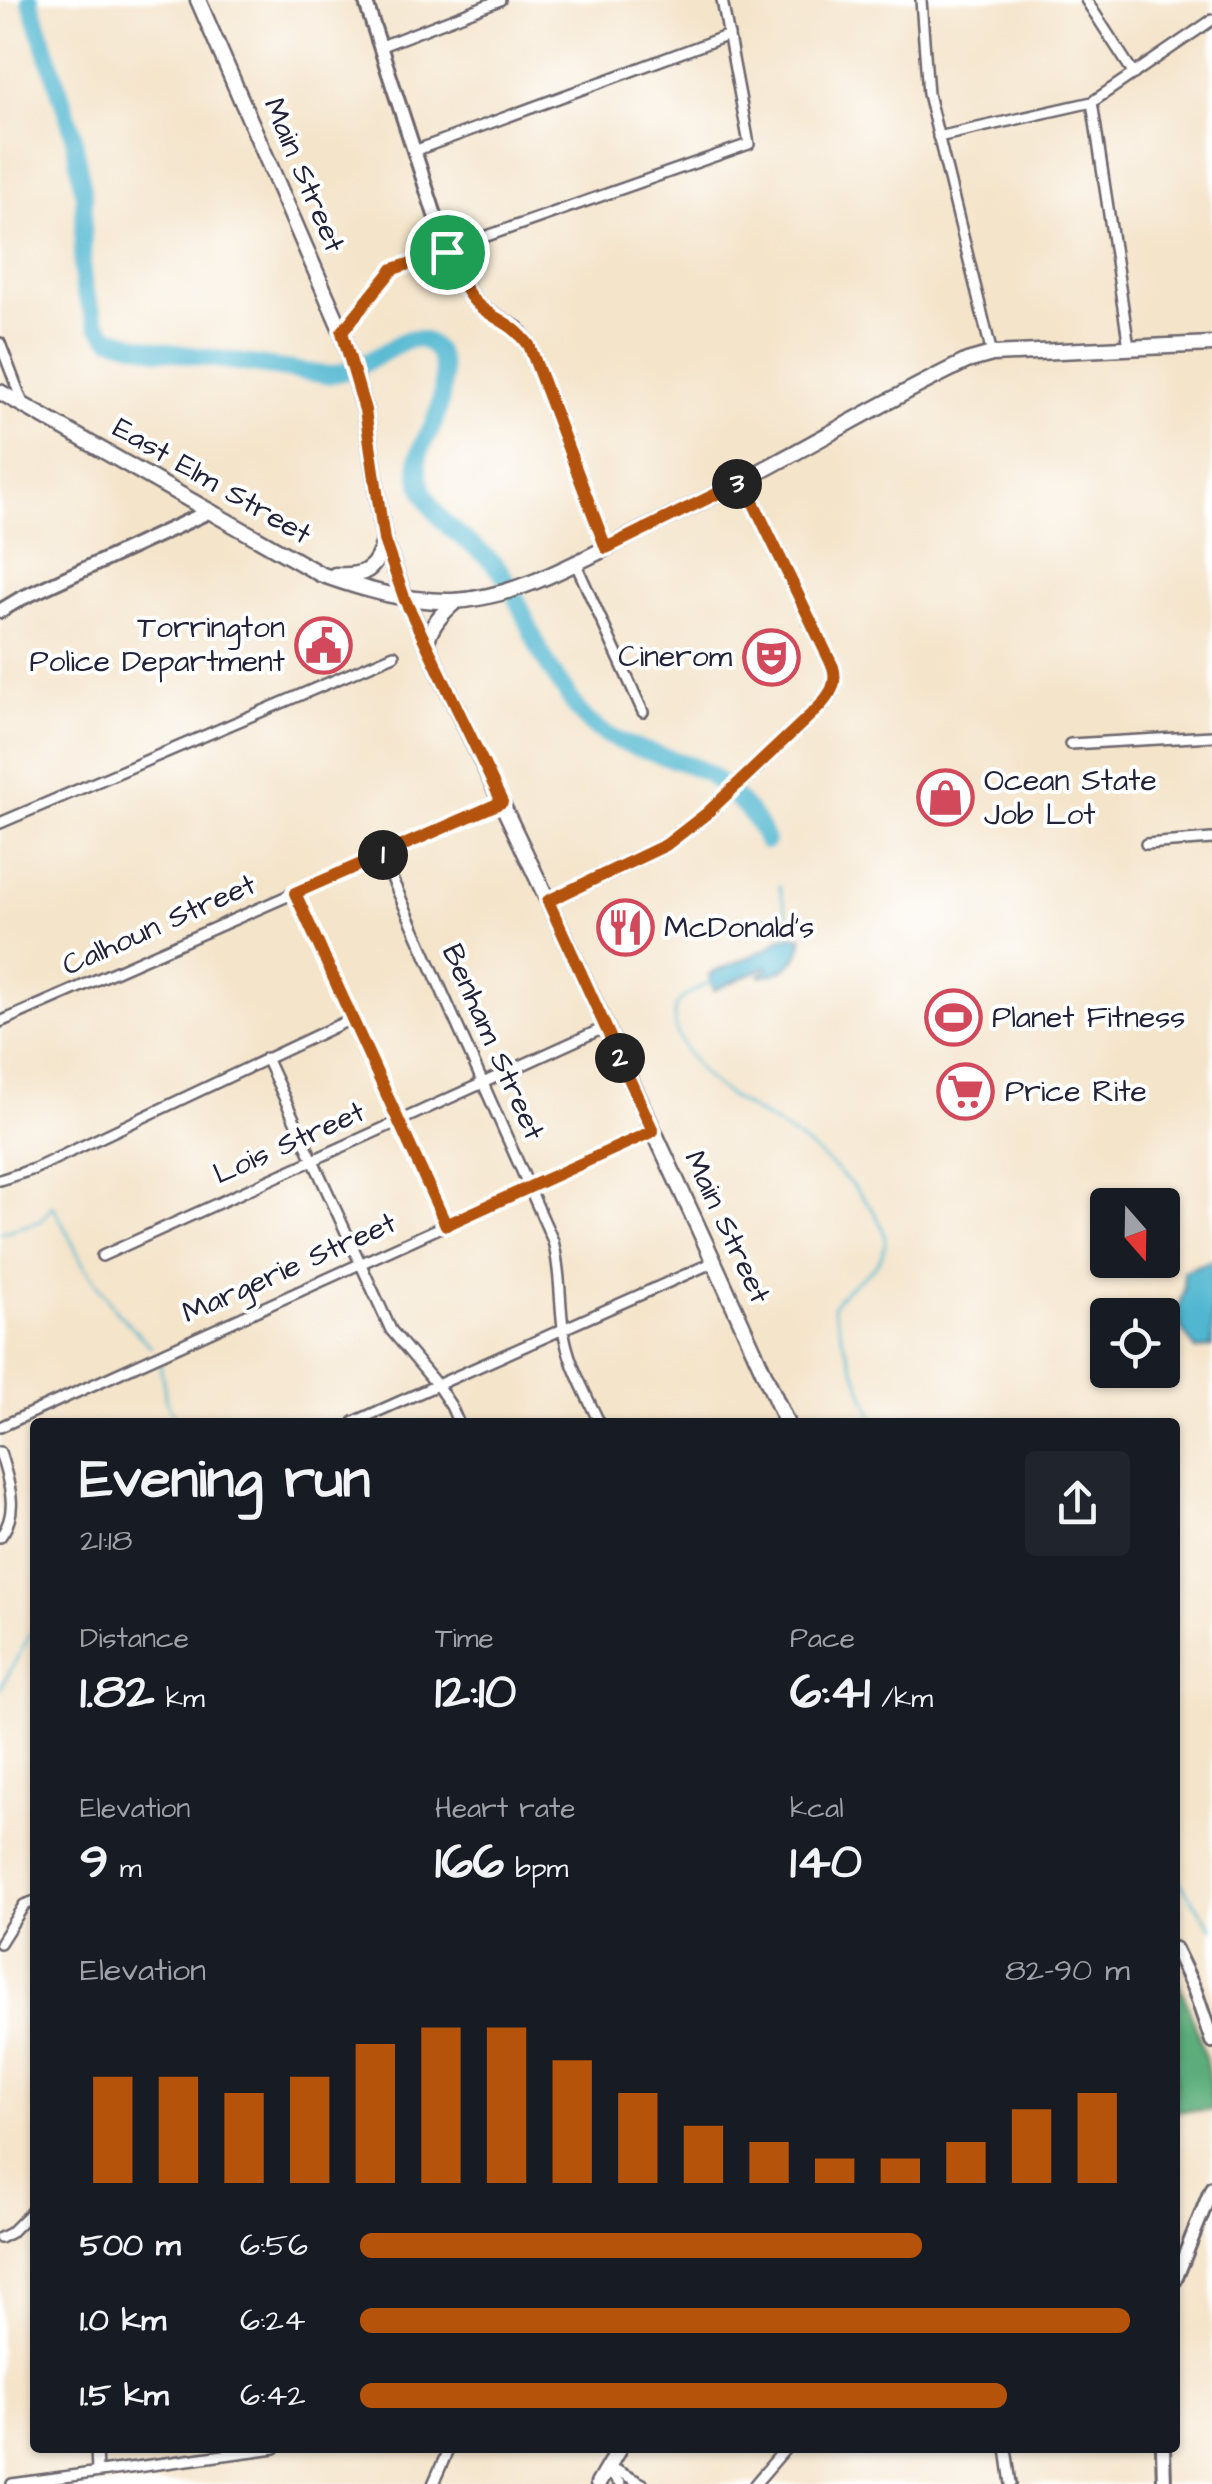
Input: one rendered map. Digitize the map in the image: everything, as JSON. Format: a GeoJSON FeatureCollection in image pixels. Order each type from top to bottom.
{"type":"FeatureCollection","features":[{"type":"Feature","properties":{"kind":"main road","name":"Main Street"},"geometry":{"type":"LineString","coordinates":[[198,0],[342,332],[365,410],[384,540],[405,600],[548,901],[784,1418]]}},
{"type":"Feature","properties":{"kind":"main road"},"geometry":{"type":"LineString","coordinates":[[365,0],[447,252],[480,308],[517,329],[529,345],[606,548]]}},
{"type":"Feature","properties":{"kind":"main road","name":"East Elm Street"},"geometry":{"type":"LineString","coordinates":[[0,392],[320,574],[405,600],[456,600],[524,585],[606,548],[743,481],[967,361],[992,354],[1212,344]]}},
{"type":"Feature","properties":{"kind":"main road"},"geometry":{"type":"LineString","coordinates":[[548,901],[666,845],[820,706],[835,683],[833,667],[743,481]]}},
{"type":"Feature","properties":{"kind":"main road"},"geometry":{"type":"LineString","coordinates":[[0,611],[210,510]]}},
{"type":"Feature","properties":{"kind":"main road"},"geometry":{"type":"LineString","coordinates":[[320,574],[355,576],[365,572],[380,557],[384,540]]}},
{"type":"Feature","properties":{"kind":"main road"},"geometry":{"type":"LineString","coordinates":[[426,642],[431,628],[456,600]]}},
{"type":"Feature","properties":{"kind":"main road"},"geometry":{"type":"LineString","coordinates":[[1180,1959],[1196,1991],[1212,2041]]}},
{"type":"Feature","properties":{"kind":"main road"},"geometry":{"type":"LineString","coordinates":[[1180,2268],[1212,2188]]}},
{"type":"Feature","properties":{"kind":"main road"},"geometry":{"type":"LineString","coordinates":[[598,2484],[615,2453]]}},
{"type":"Feature","properties":{"kind":"main road"},"geometry":{"type":"LineString","coordinates":[[1163,2453],[1164,2484]]}},
{"type":"Feature","properties":{"kind":"street"},"geometry":{"type":"LineString","coordinates":[[379,47],[500,0]]}},
{"type":"Feature","properties":{"kind":"street"},"geometry":{"type":"LineString","coordinates":[[342,332],[393,269],[749,144],[722,0]]}},
{"type":"Feature","properties":{"kind":"street"},"geometry":{"type":"LineString","coordinates":[[921,0],[928,94],[992,354]]}},
{"type":"Feature","properties":{"kind":"street"},"geometry":{"type":"LineString","coordinates":[[1086,0],[1134,74]]}},
{"type":"Feature","properties":{"kind":"street"},"geometry":{"type":"LineString","coordinates":[[938,137],[1092,102],[1212,20]]}},
{"type":"Feature","properties":{"kind":"street"},"geometry":{"type":"LineString","coordinates":[[414,152],[729,35]]}},
{"type":"Feature","properties":{"kind":"street"},"geometry":{"type":"LineString","coordinates":[[1092,102],[1129,348]]}},
{"type":"Feature","properties":{"kind":"street"},"geometry":{"type":"LineString","coordinates":[[0,343],[25,406]]}},
{"type":"Feature","properties":{"kind":"street"},"geometry":{"type":"LineString","coordinates":[[575,562],[643,712]]}},
{"type":"Feature","properties":{"kind":"street"},"geometry":{"type":"LineString","coordinates":[[0,823],[394,655]]}},
{"type":"Feature","properties":{"kind":"street"},"geometry":{"type":"LineString","coordinates":[[1070,744],[1212,736]]}},
{"type":"Feature","properties":{"kind":"street","name":"Calhoun Street"},"geometry":{"type":"LineString","coordinates":[[0,1022],[502,802]]}},
{"type":"Feature","properties":{"kind":"street"},"geometry":{"type":"LineString","coordinates":[[1146,844],[1212,839]]}},
{"type":"Feature","properties":{"kind":"street","name":"Benham Street"},"geometry":{"type":"LineString","coordinates":[[382,856],[553,1241],[560,1267],[563,1328],[572,1364],[597,1418]]}},
{"type":"Feature","properties":{"kind":"street"},"geometry":{"type":"LineString","coordinates":[[295,893],[446,1225]]}},
{"type":"Feature","properties":{"kind":"street"},"geometry":{"type":"LineString","coordinates":[[0,1180],[34,1169],[351,1019]]}},
{"type":"Feature","properties":{"kind":"street","name":"Lois Street"},"geometry":{"type":"LineString","coordinates":[[102,1256],[606,1027]]}},
{"type":"Feature","properties":{"kind":"street"},"geometry":{"type":"LineString","coordinates":[[266,1058],[391,1330],[437,1385],[456,1418]]}},
{"type":"Feature","properties":{"kind":"street","name":"Margerie Street"},"geometry":{"type":"LineString","coordinates":[[0,1427],[653,1131]]}},
{"type":"Feature","properties":{"kind":"street"},"geometry":{"type":"LineString","coordinates":[[363,1418],[714,1262]]}},
{"type":"Feature","properties":{"kind":"street"},"geometry":{"type":"LineString","coordinates":[[0,1452],[13,1503],[12,1517],[0,1537]]}},
{"type":"Feature","properties":{"kind":"street"},"geometry":{"type":"LineString","coordinates":[[0,1943],[24,1905],[30,1903]]}},
{"type":"Feature","properties":{"kind":"street"},"geometry":{"type":"LineString","coordinates":[[0,2238],[10,2234],[30,2213]]}},
{"type":"Feature","properties":{"kind":"street"},"geometry":{"type":"LineString","coordinates":[[96,2453],[97,2472]]}},
{"type":"Feature","properties":{"kind":"street"},"geometry":{"type":"LineString","coordinates":[[12,2484],[238,2453]]}},
{"type":"Feature","properties":{"kind":"street"},"geometry":{"type":"LineString","coordinates":[[433,2484],[447,2453]]}},
{"type":"Feature","properties":{"kind":"street"},"geometry":{"type":"LineString","coordinates":[[756,2484],[782,2453]]}},
{"type":"Feature","properties":{"kind":"street"},"geometry":{"type":"LineString","coordinates":[[1007,2453],[1011,2484]]}},
{"type":"Feature","properties":{"kind":"street"},"geometry":{"type":"LineString","coordinates":[[606,2469],[620,2484]]}},
{"type":"Feature","properties":{"kind":"street"},"geometry":{"type":"LineString","coordinates":[[606,2469],[643,2484]]}},
{"type":"Feature","properties":{"kind":"green space"},"geometry":{"type":"Polygon","coordinates":[[[1180,1986],[1205,2057],[1212,2110],[1180,2111],[1180,1986]]]}},
{"type":"Feature","properties":{"kind":"water"},"geometry":{"type":"Polygon","coordinates":[[[802,936],[799,952],[784,969],[761,977],[768,966],[714,990],[709,976],[712,973],[767,949],[782,937],[802,936]]]}},
{"type":"Feature","properties":{"kind":"water"},"geometry":{"type":"Polygon","coordinates":[[[1212,1260],[1212,1347],[1196,1350],[1182,1330],[1183,1271],[1212,1260]]]}},
{"type":"Feature","properties":{"kind":"waterway"},"geometry":{"type":"LineString","coordinates":[[30,0],[73,133],[84,197],[84,290],[97,324],[109,337],[156,350],[326,375],[358,366],[406,340],[431,345],[442,366],[442,394],[420,450],[418,470],[433,509],[501,572],[547,664],[586,720],[622,742],[709,774],[749,812],[766,841]]}},
{"type":"Feature","properties":{"kind":"waterway"},"geometry":{"type":"LineString","coordinates":[[779,886],[793,935]]}},
{"type":"Feature","properties":{"kind":"waterway"},"geometry":{"type":"LineString","coordinates":[[711,981],[682,999],[675,1011],[677,1033],[689,1055],[720,1090],[789,1132],[839,1172],[866,1201],[883,1231],[885,1244],[877,1264],[833,1307],[873,1418]]}},
{"type":"Feature","properties":{"kind":"waterway"},"geometry":{"type":"LineString","coordinates":[[0,1233],[41,1221],[53,1205],[82,1262],[117,1312],[151,1347]]}},
{"type":"Feature","properties":{"kind":"waterway"},"geometry":{"type":"LineString","coordinates":[[160,1364],[166,1400],[175,1418]]}},
{"type":"Feature","properties":{"kind":"waterway"},"geometry":{"type":"LineString","coordinates":[[0,1689],[30,1635]]}},
{"type":"Feature","properties":{"kind":"waterway"},"geometry":{"type":"LineString","coordinates":[[1180,1882],[1212,1928]]}},
{"type":"Feature","properties":{"kind":"place","name":"Torrington Police Department"},"geometry":{"type":"Point","coordinates":[324,645]}},
{"type":"Feature","properties":{"kind":"place","name":"Cinerom"},"geometry":{"type":"Point","coordinates":[771,657]}},
{"type":"Feature","properties":{"kind":"place","name":"Ocean State Job Lot"},"geometry":{"type":"Point","coordinates":[945,798]}},
{"type":"Feature","properties":{"kind":"place","name":"McDonald's"},"geometry":{"type":"Point","coordinates":[625,928]}},
{"type":"Feature","properties":{"kind":"place","name":"Planet Fitness"},"geometry":{"type":"Point","coordinates":[953,1018]}},
{"type":"Feature","properties":{"kind":"place","name":"Price Rite"},"geometry":{"type":"Point","coordinates":[966,1092]}},
{"type":"Feature","properties":{"kind":"route"},"geometry":{"type":"LineString","coordinates":[[447,252],[480,308],[517,329],[529,345],[606,548],[743,481],[836,679],[820,706],[706,814],[666,845],[548,901],[653,1131],[446,1225],[295,893],[502,802],[405,600],[384,540],[365,410],[342,332],[393,269],[447,252]]}}]}
